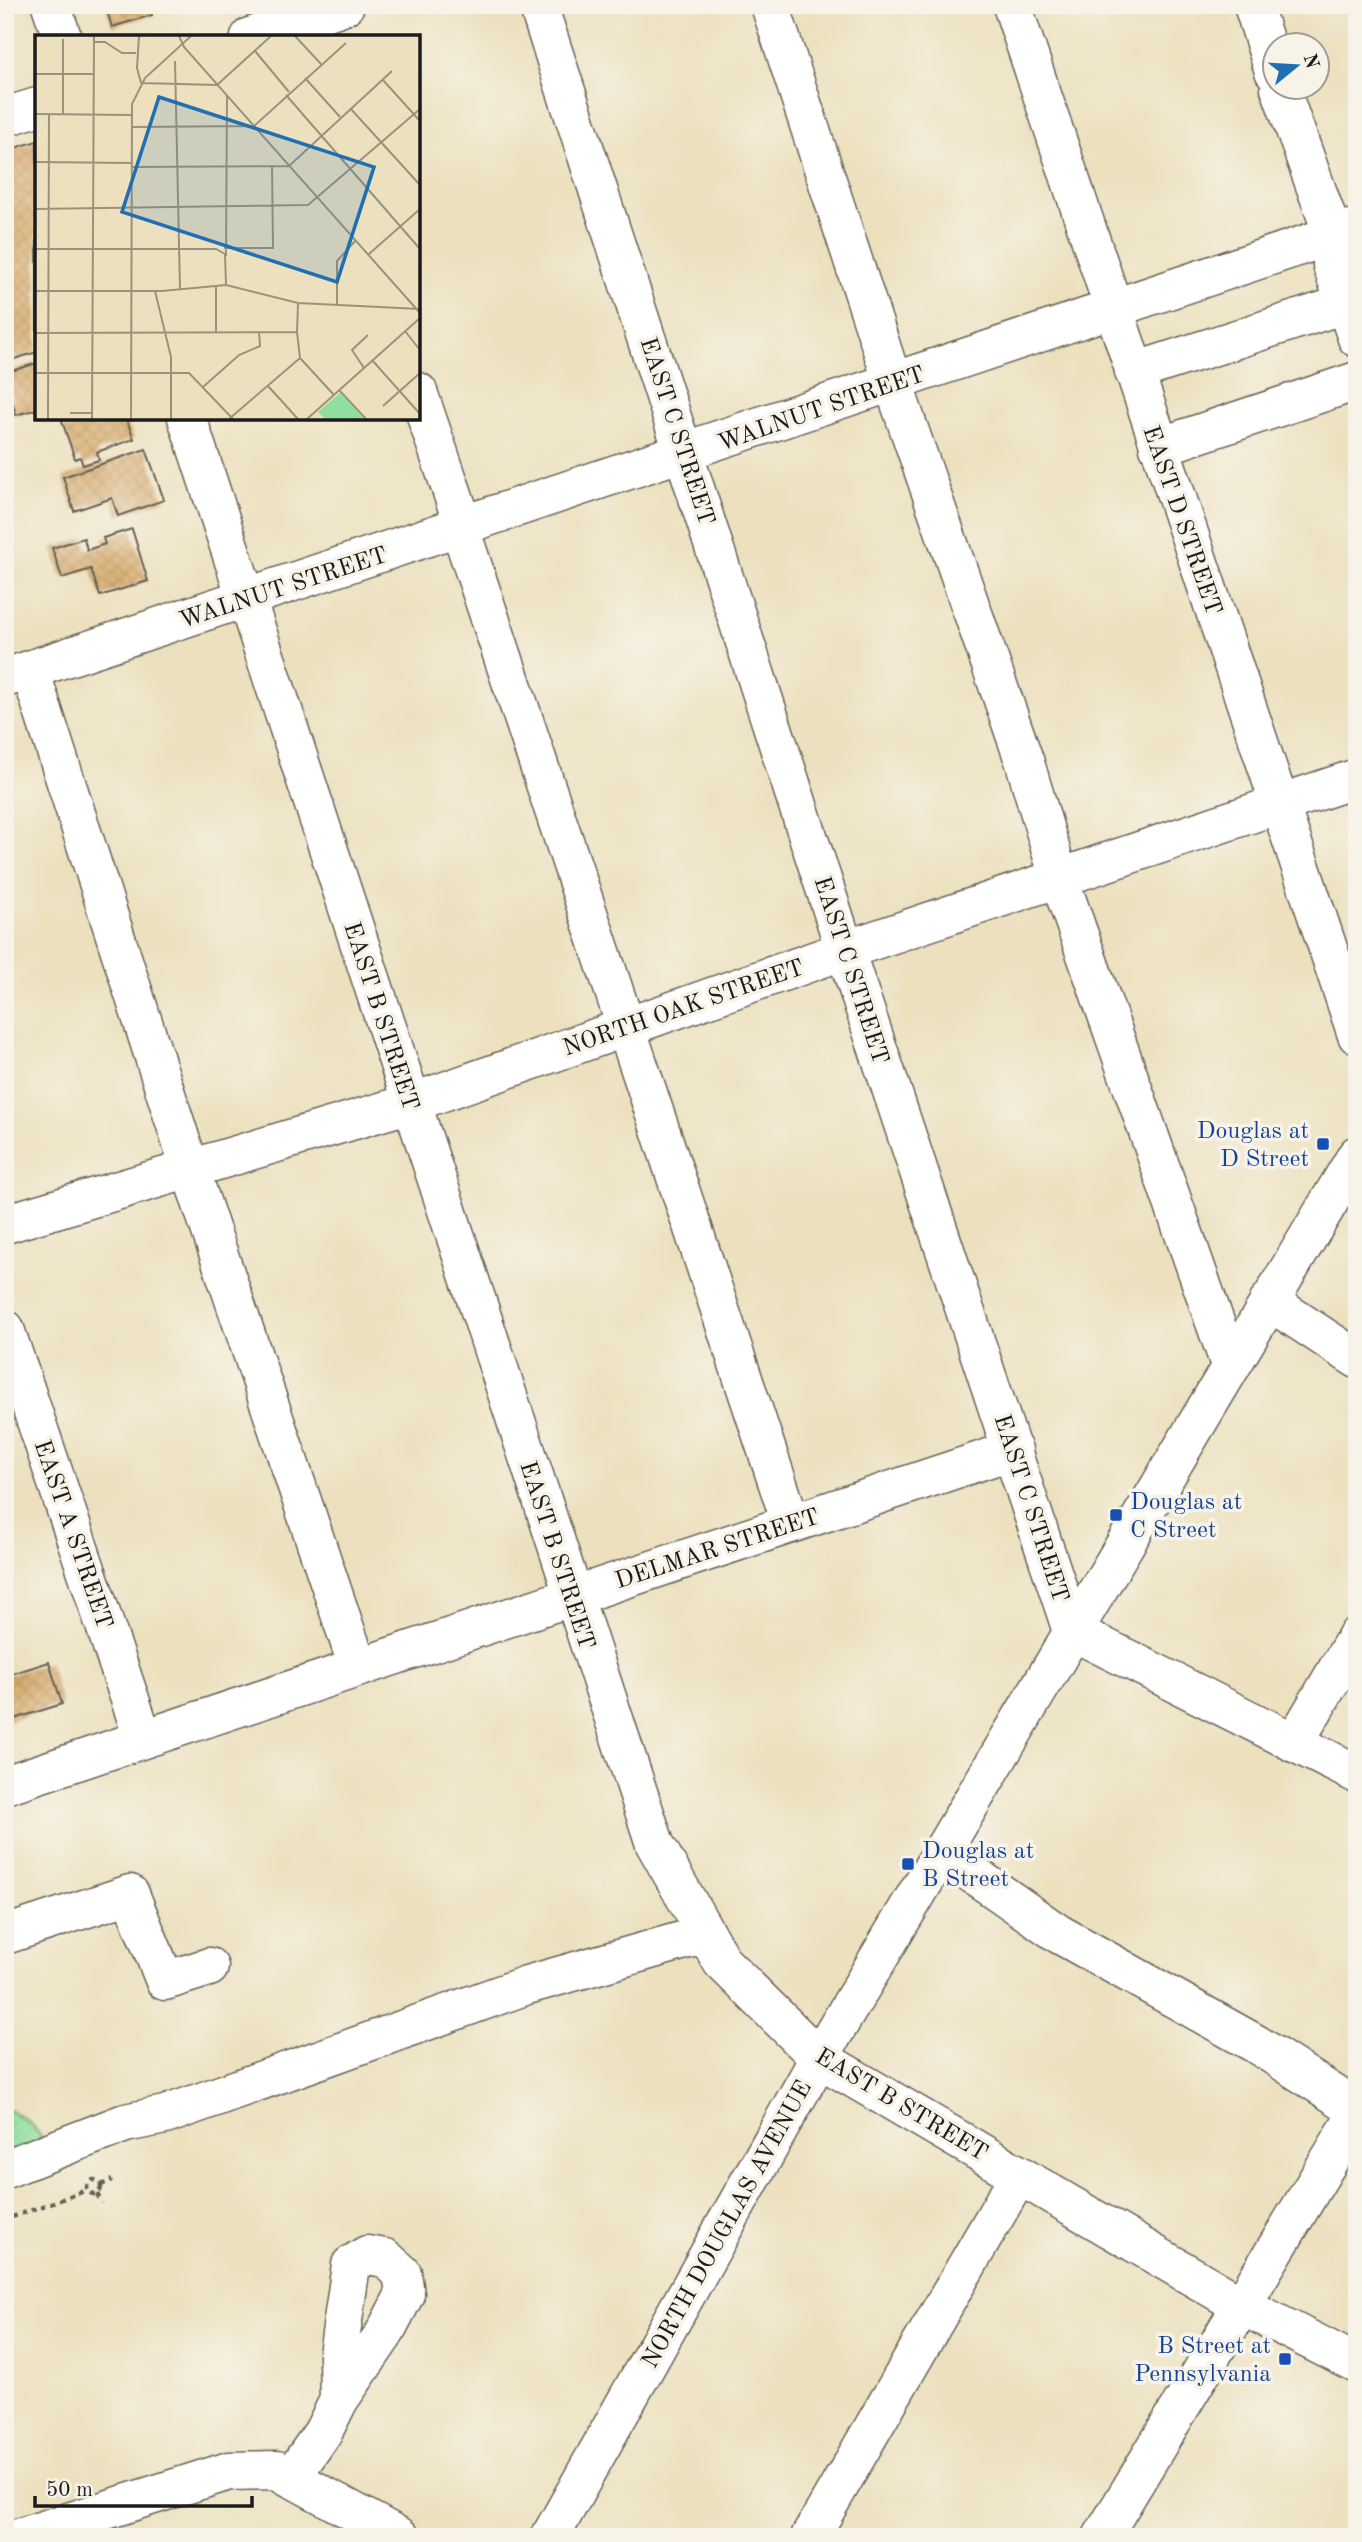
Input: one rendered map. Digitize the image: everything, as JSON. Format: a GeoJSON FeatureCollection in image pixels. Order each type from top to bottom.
{"type":"FeatureCollection","features":[{"type":"Feature","properties":{"kind":"street"},"geometry":{"type":"LineString","coordinates":[[51,5],[61,35]]}},
{"type":"Feature","properties":{"kind":"street","name":"EAST C STREET"},"geometry":{"type":"LineString","coordinates":[[538,5],[845,950],[1072,1631],[1357,1774]]}},
{"type":"Feature","properties":{"kind":"street"},"geometry":{"type":"LineString","coordinates":[[769,5],[893,383],[1024,763],[1059,878],[1230,1366]]}},
{"type":"Feature","properties":{"kind":"street","name":"EAST D STREET"},"geometry":{"type":"LineString","coordinates":[[1012,5],[1357,1035]]}},
{"type":"Feature","properties":{"kind":"street"},"geometry":{"type":"LineString","coordinates":[[1253,5],[1262,32]]}},
{"type":"Feature","properties":{"kind":"street"},"geometry":{"type":"LineString","coordinates":[[256,35],[317,16]]}},
{"type":"Feature","properties":{"kind":"street"},"geometry":{"type":"LineString","coordinates":[[1134,372],[1351,321],[1332,265],[1345,231],[1286,102]]}},
{"type":"Feature","properties":{"kind":"street"},"geometry":{"type":"LineString","coordinates":[[5,117],[35,108]]}},
{"type":"Feature","properties":{"kind":"street","name":"WALNUT STREET"},"geometry":{"type":"LineString","coordinates":[[18,674],[686,454],[1345,231]]}},
{"type":"Feature","properties":{"kind":"street"},"geometry":{"type":"LineString","coordinates":[[1159,447],[1357,381]]}},
{"type":"Feature","properties":{"kind":"street"},"geometry":{"type":"LineString","coordinates":[[420,397],[791,1523]]}},
{"type":"Feature","properties":{"kind":"street","name":"EAST B STREET"},"geometry":{"type":"LineString","coordinates":[[188,420],[571,1596],[656,1844],[706,1934],[723,1962],[819,2058],[1241,2305],[1357,2364]]}},
{"type":"Feature","properties":{"kind":"street"},"geometry":{"type":"LineString","coordinates":[[18,674],[190,1169],[358,1667]]}},
{"type":"Feature","properties":{"kind":"street","name":"NORTH OAK STREET"},"geometry":{"type":"LineString","coordinates":[[5,1224],[411,1103],[845,950],[1357,778]]}},
{"type":"Feature","properties":{"kind":"street","name":"NORTH DOUGLAS AVENUE"},"geometry":{"type":"LineString","coordinates":[[550,2537],[819,2058],[1357,1155]]}},
{"type":"Feature","properties":{"kind":"street"},"geometry":{"type":"LineString","coordinates":[[1269,1301],[1357,1359]]}},
{"type":"Feature","properties":{"kind":"street","name":"EAST A STREET"},"geometry":{"type":"LineString","coordinates":[[5,1329],[143,1738]]}},
{"type":"Feature","properties":{"kind":"street","name":"DELMAR STREET"},"geometry":{"type":"LineString","coordinates":[[5,1785],[1013,1450]]}},
{"type":"Feature","properties":{"kind":"street"},"geometry":{"type":"LineString","coordinates":[[1294,1743],[1357,1636]]}},
{"type":"Feature","properties":{"kind":"street"},"geometry":{"type":"LineString","coordinates":[[941,1852],[1059,1934],[1256,2044],[1357,2111],[1102,2537]]}},
{"type":"Feature","properties":{"kind":"street"},"geometry":{"type":"LineString","coordinates":[[5,1935],[130,1894],[165,1980],[209,1967]]}},
{"type":"Feature","properties":{"kind":"street"},"geometry":{"type":"LineString","coordinates":[[5,2169],[125,2123],[165,2115],[527,1985],[706,1934]]}},
{"type":"Feature","properties":{"kind":"street"},"geometry":{"type":"LineString","coordinates":[[810,2537],[1019,2175]]}},
{"type":"Feature","properties":{"kind":"street"},"geometry":{"type":"LineString","coordinates":[[291,2478],[323,2432],[339,2400]]}},
{"type":"Feature","properties":{"kind":"street"},"geometry":{"type":"LineString","coordinates":[[21,2537],[229,2471],[277,2470],[400,2537]]}},
{"type":"Feature","properties":{"kind":"path"},"geometry":{"type":"LineString","coordinates":[[87,2190],[92,2180],[101,2185]]}},
{"type":"Feature","properties":{"kind":"path"},"geometry":{"type":"LineString","coordinates":[[97,2194],[101,2185],[112,2180]]}},
{"type":"Feature","properties":{"kind":"path"},"geometry":{"type":"LineString","coordinates":[[12,2217],[87,2190],[97,2194],[102,2203]]}},
{"type":"Feature","properties":{"kind":"green space"},"geometry":{"type":"Polygon","coordinates":[[[5,2109],[29,2122],[44,2145],[5,2158],[5,2109]]]}},
{"type":"Feature","properties":{"kind":"building"},"geometry":{"type":"Polygon","coordinates":[[[105,5],[149,5],[152,15],[112,27],[105,5]]]}},
{"type":"Feature","properties":{"kind":"building"},"geometry":{"type":"Polygon","coordinates":[[[35,142],[35,353],[5,362],[5,151],[35,142]]]}},
{"type":"Feature","properties":{"kind":"building"},"geometry":{"type":"Polygon","coordinates":[[[35,364],[35,410],[16,415],[5,373],[35,364]]]}},
{"type":"Feature","properties":{"kind":"building"},"geometry":{"type":"Polygon","coordinates":[[[62,420],[127,420],[134,439],[97,452],[99,460],[83,465],[80,457],[75,459],[62,420]]]}},
{"type":"Feature","properties":{"kind":"building"},"geometry":{"type":"Polygon","coordinates":[[[146,449],[164,500],[118,516],[112,498],[74,511],[63,477],[146,449]]]}},
{"type":"Feature","properties":{"kind":"building"},"geometry":{"type":"Polygon","coordinates":[[[132,529],[148,581],[100,596],[91,569],[62,578],[52,548],[84,538],[87,550],[105,544],[103,538],[132,529]]]}},
{"type":"Feature","properties":{"kind":"building"},"geometry":{"type":"Polygon","coordinates":[[[49,1662],[62,1704],[5,1722],[5,1676],[49,1662]]]}},
{"type":"Feature","properties":{"kind":"place","name":"Douglas at D Street"},"geometry":{"type":"Point","coordinates":[1323,1144]}},
{"type":"Feature","properties":{"kind":"place","name":"Douglas at C Street"},"geometry":{"type":"Point","coordinates":[1116,1515]}},
{"type":"Feature","properties":{"kind":"place","name":"Douglas at B Street"},"geometry":{"type":"Point","coordinates":[908,1864]}},
{"type":"Feature","properties":{"kind":"place","name":"B Street at Pennsylvania"},"geometry":{"type":"Point","coordinates":[1285,2359]}}]}
